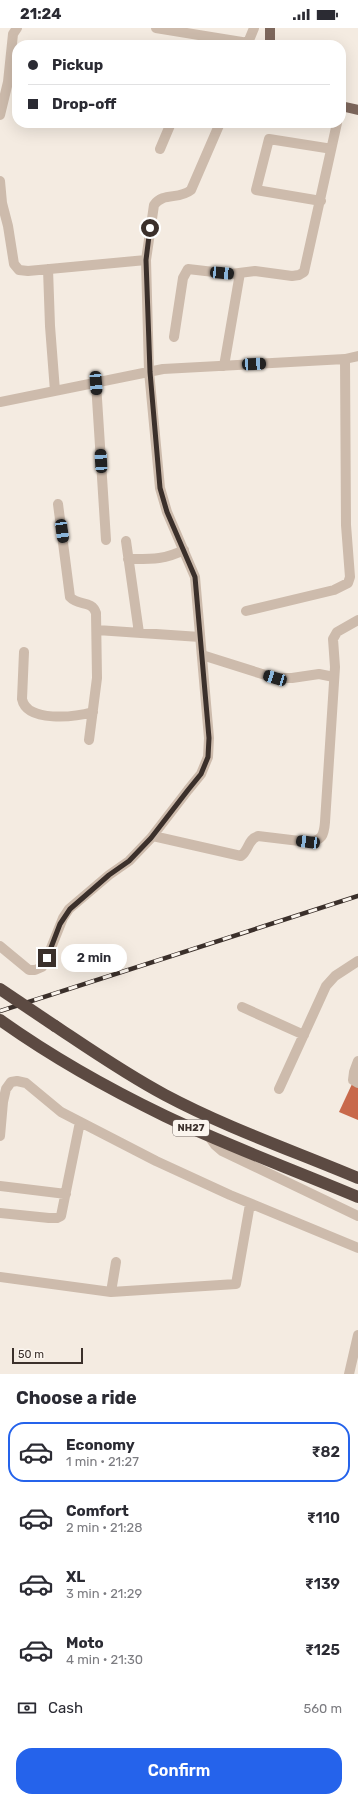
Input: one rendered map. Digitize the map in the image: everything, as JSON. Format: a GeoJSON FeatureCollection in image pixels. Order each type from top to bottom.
{"type":"FeatureCollection","features":[{"type":"Feature","properties":{"kind":"highway","name":"NH27"},"geometry":{"type":"LineString","coordinates":[[0,989],[118,1068],[166,1096],[217,1120],[358,1178]]}},
{"type":"Feature","properties":{"kind":"highway","name":"NH27"},"geometry":{"type":"LineString","coordinates":[[0,1020],[82,1073],[124,1096],[208,1135],[358,1197]]}},
{"type":"Feature","properties":{"kind":"main road"},"geometry":{"type":"LineString","coordinates":[[270,28],[270,40]]}},
{"type":"Feature","properties":{"kind":"main road"},"geometry":{"type":"LineString","coordinates":[[346,107],[358,110]]}},
{"type":"Feature","properties":{"kind":"street"},"geometry":{"type":"LineString","coordinates":[[156,28],[225,40]]}},
{"type":"Feature","properties":{"kind":"street"},"geometry":{"type":"LineString","coordinates":[[250,40],[254,28]]}},
{"type":"Feature","properties":{"kind":"street"},"geometry":{"type":"LineString","coordinates":[[12,40],[13,30]]}},
{"type":"Feature","properties":{"kind":"street"},"geometry":{"type":"LineString","coordinates":[[0,115],[8,82],[12,40]]}},
{"type":"Feature","properties":{"kind":"street"},"geometry":{"type":"LineString","coordinates":[[160,149],[169,128]]}},
{"type":"Feature","properties":{"kind":"street"},"geometry":{"type":"LineString","coordinates":[[0,946],[29,970],[35,970],[42,967],[63,918],[70,909],[109,875],[129,861],[153,836],[201,774],[208,757],[209,738],[195,577],[167,512],[160,488],[150,372],[146,260],[154,205],[162,198],[182,196],[191,190],[218,128]]}},
{"type":"Feature","properties":{"kind":"street"},"geometry":{"type":"LineString","coordinates":[[174,337],[183,278],[186,271],[192,268],[222,273],[255,271],[292,276],[299,275],[304,272],[336,128]]}},
{"type":"Feature","properties":{"kind":"street"},"geometry":{"type":"LineString","coordinates":[[320,201],[256,190],[269,139],[326,148]]}},
{"type":"Feature","properties":{"kind":"street"},"geometry":{"type":"LineString","coordinates":[[0,181],[2,203],[8,226],[14,264],[19,270],[28,272],[146,260]]}},
{"type":"Feature","properties":{"kind":"street"},"geometry":{"type":"LineString","coordinates":[[48,269],[50,326],[55,392]]}},
{"type":"Feature","properties":{"kind":"street"},"geometry":{"type":"LineString","coordinates":[[224,366],[240,273]]}},
{"type":"Feature","properties":{"kind":"street"},"geometry":{"type":"LineString","coordinates":[[0,402],[163,369],[345,359],[358,356]]}},
{"type":"Feature","properties":{"kind":"street"},"geometry":{"type":"LineString","coordinates":[[246,611],[334,590],[348,583],[350,578],[346,525],[345,359]]}},
{"type":"Feature","properties":{"kind":"street"},"geometry":{"type":"LineString","coordinates":[[96,383],[106,540]]}},
{"type":"Feature","properties":{"kind":"street"},"geometry":{"type":"LineString","coordinates":[[58,504],[70,596],[74,600],[90,604],[95,608],[97,630],[97,678],[88,740]]}},
{"type":"Feature","properties":{"kind":"street"},"geometry":{"type":"LineString","coordinates":[[126,541],[139,633]]}},
{"type":"Feature","properties":{"kind":"street"},"geometry":{"type":"LineString","coordinates":[[128,559],[160,559],[170,557],[184,550]]}},
{"type":"Feature","properties":{"kind":"street"},"geometry":{"type":"LineString","coordinates":[[153,836],[241,856],[245,853],[250,841],[258,836],[308,842],[320,839],[324,834],[334,677],[332,644],[334,635],[358,620]]}},
{"type":"Feature","properties":{"kind":"street"},"geometry":{"type":"LineString","coordinates":[[97,630],[200,637]]}},
{"type":"Feature","properties":{"kind":"street"},"geometry":{"type":"LineString","coordinates":[[24,652],[22,699],[24,706],[27,709],[46,716],[76,716],[92,712]]}},
{"type":"Feature","properties":{"kind":"street"},"geometry":{"type":"LineString","coordinates":[[202,655],[275,678],[292,678],[318,674],[334,677]]}},
{"type":"Feature","properties":{"kind":"street"},"geometry":{"type":"LineString","coordinates":[[279,1089],[330,981],[358,961]]}},
{"type":"Feature","properties":{"kind":"street"},"geometry":{"type":"LineString","coordinates":[[242,1007],[304,1035]]}},
{"type":"Feature","properties":{"kind":"street"},"geometry":{"type":"LineString","coordinates":[[358,1061],[353,1080],[358,1084]]}},
{"type":"Feature","properties":{"kind":"street"},"geometry":{"type":"LineString","coordinates":[[0,1136],[3,1102],[6,1089],[11,1082],[17,1081],[26,1083],[61,1112],[156,1161],[250,1204],[358,1248]]}},
{"type":"Feature","properties":{"kind":"street"},"geometry":{"type":"LineString","coordinates":[[0,1213],[57,1218],[61,1216],[80,1122]]}},
{"type":"Feature","properties":{"kind":"street"},"geometry":{"type":"LineString","coordinates":[[208,1135],[215,1145],[222,1151],[358,1216]]}},
{"type":"Feature","properties":{"kind":"street"},"geometry":{"type":"LineString","coordinates":[[0,1186],[66,1194]]}},
{"type":"Feature","properties":{"kind":"street"},"geometry":{"type":"LineString","coordinates":[[0,1277],[111,1292],[236,1284],[250,1204]]}},
{"type":"Feature","properties":{"kind":"street"},"geometry":{"type":"LineString","coordinates":[[111,1292],[116,1262]]}},
{"type":"Feature","properties":{"kind":"street"},"geometry":{"type":"LineString","coordinates":[[349,1374],[358,1336]]}},
{"type":"Feature","properties":{"kind":"building"},"geometry":{"type":"Polygon","coordinates":[[[352,1084],[358,1087],[358,1120],[339,1112],[352,1084]]]}},
{"type":"Feature","properties":{"kind":"railway"},"geometry":{"type":"LineString","coordinates":[[0,1011],[358,896]]}},
{"type":"Feature","properties":{"kind":"route"},"geometry":{"type":"LineString","coordinates":[[47,958],[60,924],[70,909],[109,875],[129,861],[151,838],[201,774],[208,757],[209,738],[195,577],[167,512],[160,488],[150,372],[146,260],[150,228]]}}]}
